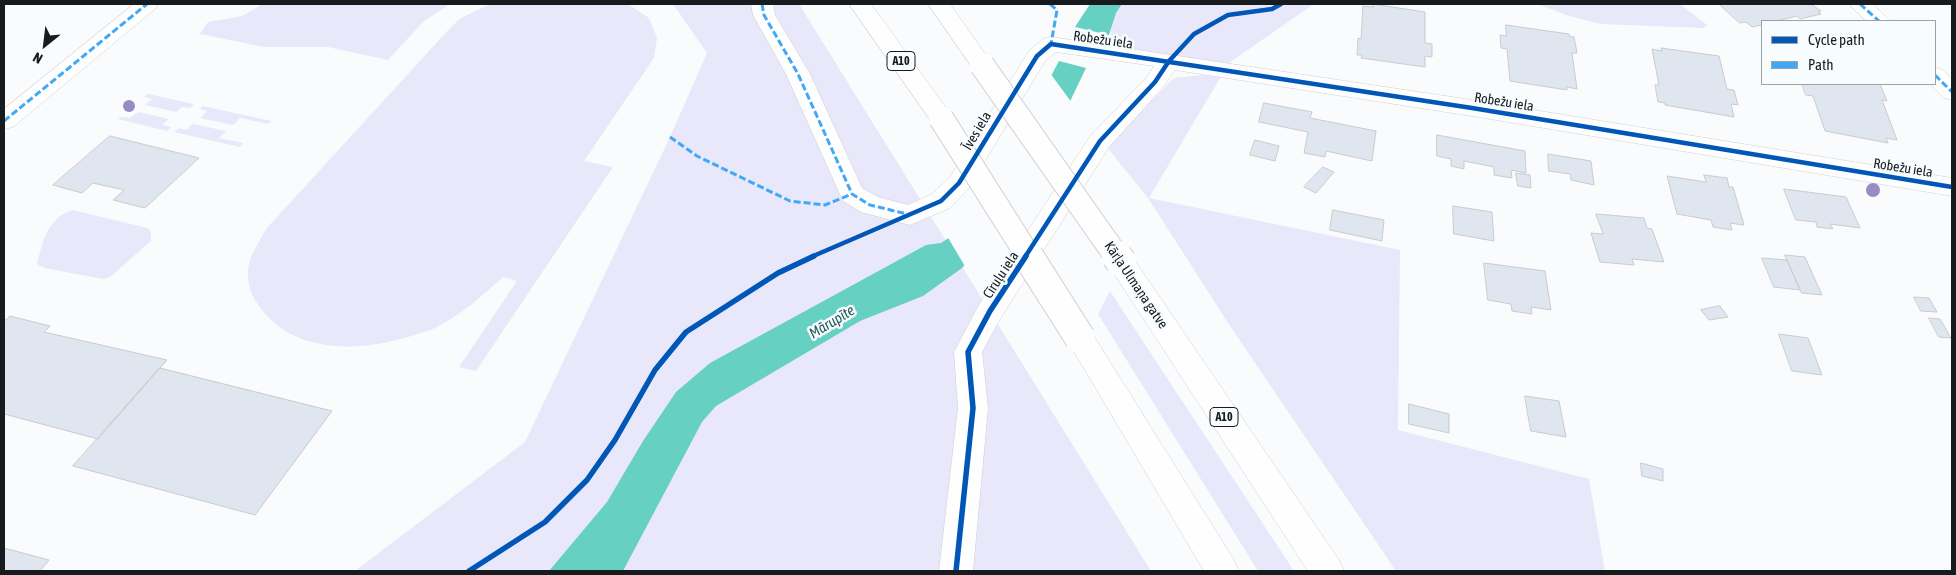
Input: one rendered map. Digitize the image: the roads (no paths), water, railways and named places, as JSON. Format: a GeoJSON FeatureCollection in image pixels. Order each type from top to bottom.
{"type":"FeatureCollection","features":[{"type":"Feature","properties":{"kind":"main road"},"geometry":{"type":"LineString","coordinates":[[6,117],[146,4]]}},
{"type":"Feature","properties":{"kind":"main road","name":"Īves iela"},"geometry":{"type":"LineString","coordinates":[[762,4],[764,15],[798,74],[852,194],[870,205],[910,215],[941,201],[959,183],[1037,56],[1051,44]]}},
{"type":"Feature","properties":{"kind":"main road","name":"A10"},"geometry":{"type":"LineString","coordinates":[[860,4],[941,118],[1080,338],[1222,571]]}},
{"type":"Feature","properties":{"kind":"main road","name":"Kārļa Ulmaņa gatve"},"geometry":{"type":"LineString","coordinates":[[939,4],[1121,262],[1327,571]]}},
{"type":"Feature","properties":{"kind":"main road"},"geometry":{"type":"LineString","coordinates":[[1860,4],[1878,20]]}},
{"type":"Feature","properties":{"kind":"main road","name":"Robežu iela"},"geometry":{"type":"LineString","coordinates":[[1051,44],[1472,108],[1952,187]]}},
{"type":"Feature","properties":{"kind":"main road","name":"Cīruļu iela"},"geometry":{"type":"LineString","coordinates":[[956,571],[973,408],[968,352],[990,312],[1100,141],[1155,82],[1169,61]]}},
{"type":"Feature","properties":{"kind":"main road"},"geometry":{"type":"LineString","coordinates":[[1936,76],[1952,92]]}},
{"type":"Feature","properties":{"kind":"water"},"geometry":{"type":"Polygon","coordinates":[[[1090,4],[1122,4],[1116,13],[1109,35],[1075,27],[1090,4]]]}},
{"type":"Feature","properties":{"kind":"water","name":"Mārupīte"},"geometry":{"type":"Polygon","coordinates":[[[1059,61],[1086,68],[1062,118],[988,239],[962,268],[923,296],[860,321],[716,406],[702,422],[623,571],[549,571],[607,502],[643,441],[676,392],[710,363],[926,245],[941,243],[953,235],[979,210],[1059,61]]]}}]}
